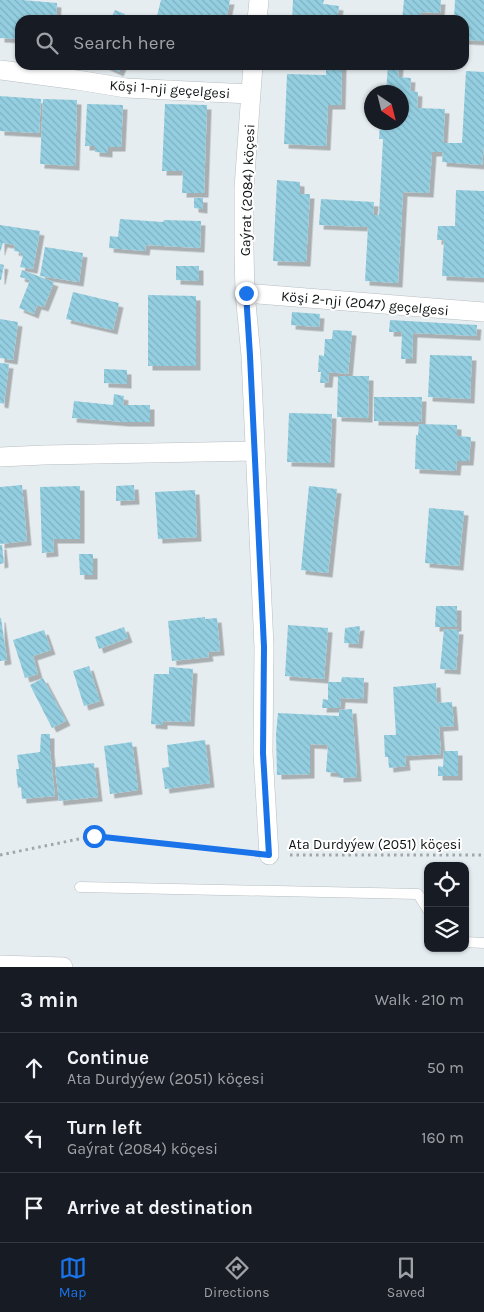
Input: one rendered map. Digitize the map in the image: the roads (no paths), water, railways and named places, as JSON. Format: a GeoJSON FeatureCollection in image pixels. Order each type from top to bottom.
{"type":"FeatureCollection","features":[{"type":"Feature","properties":{"kind":"street"},"geometry":{"type":"LineString","coordinates":[[258,15],[259,0]]}},
{"type":"Feature","properties":{"kind":"street","name":"Köşi 1-nji geçelgesi"},"geometry":{"type":"LineString","coordinates":[[0,70],[126,88],[250,94]]}},
{"type":"Feature","properties":{"kind":"street","name":"Gaýrat (2084) köçesi"},"geometry":{"type":"LineString","coordinates":[[252,70],[244,188],[246,293],[264,647],[263,753],[269,855]]}},
{"type":"Feature","properties":{"kind":"street","name":"Köşi 2-nji (2047) geçelgesi"},"geometry":{"type":"LineString","coordinates":[[246,293],[484,312]]}},
{"type":"Feature","properties":{"kind":"street"},"geometry":{"type":"LineString","coordinates":[[0,456],[255,451]]}},
{"type":"Feature","properties":{"kind":"street"},"geometry":{"type":"LineString","coordinates":[[0,964],[63,967]]}},
{"type":"Feature","properties":{"kind":"lane"},"geometry":{"type":"LineString","coordinates":[[80,887],[418,894],[426,907]]}},
{"type":"Feature","properties":{"kind":"lane"},"geometry":{"type":"LineString","coordinates":[[469,942],[484,943]]}}]}
